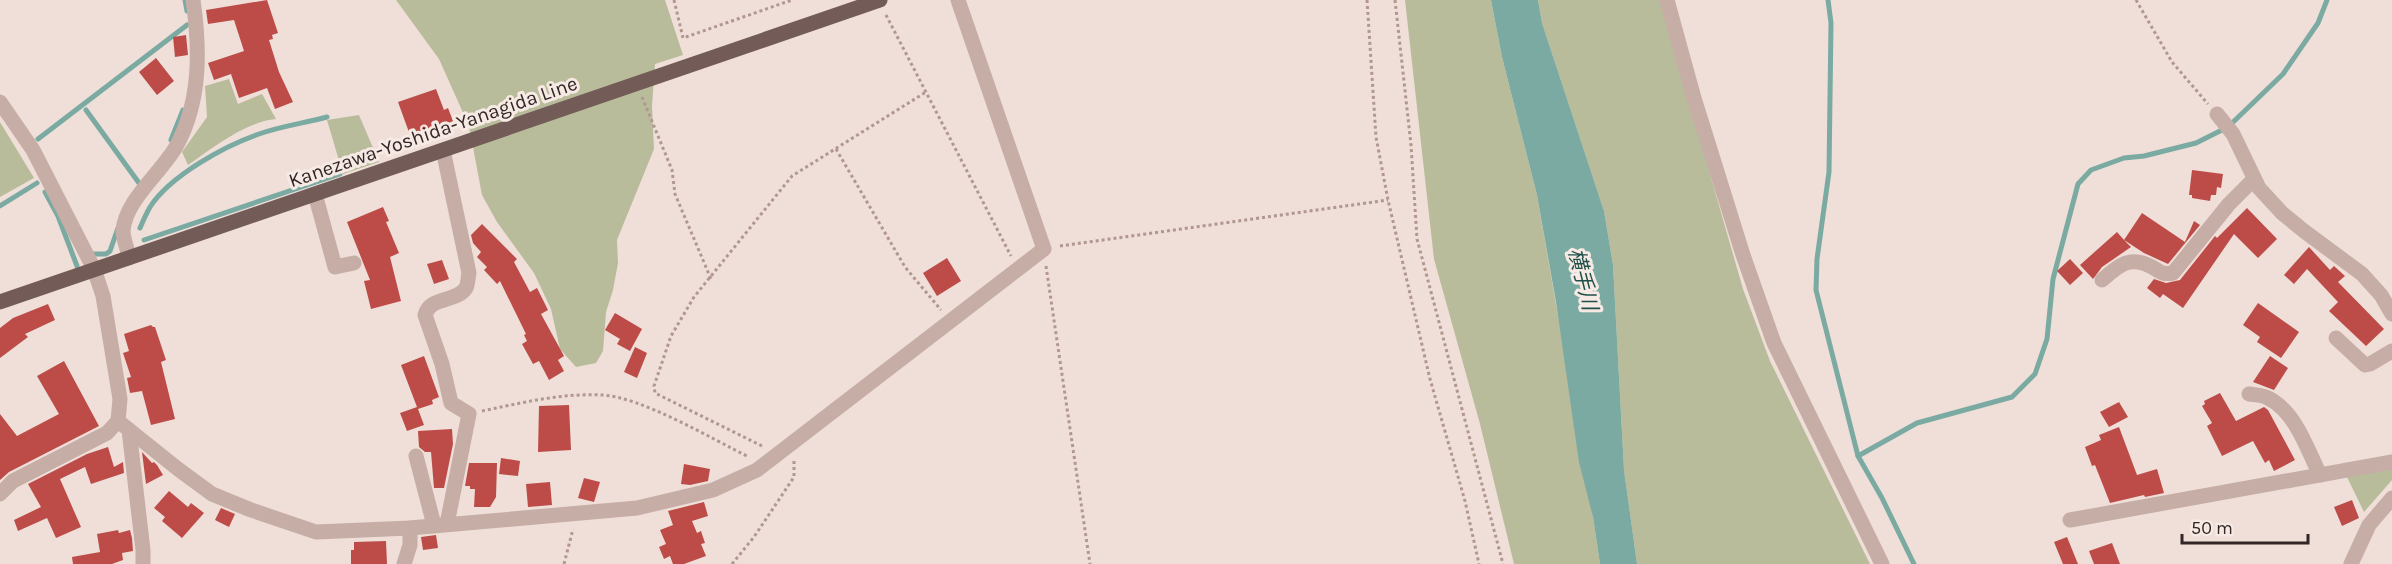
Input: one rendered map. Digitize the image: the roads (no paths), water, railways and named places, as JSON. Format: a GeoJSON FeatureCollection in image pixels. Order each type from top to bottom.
{"type":"FeatureCollection","features":[{"type":"Feature","properties":{"kind":"main road","name":"Kanezawa-Yoshida-Yanagida Line"},"geometry":{"type":"LineString","coordinates":[[0,302],[879,0]]}},
{"type":"Feature","properties":{"kind":"street"},"geometry":{"type":"LineString","coordinates":[[129,258],[123,231],[130,210],[146,184],[177,145],[195,95],[198,33],[193,0]]}},
{"type":"Feature","properties":{"kind":"street"},"geometry":{"type":"LineString","coordinates":[[123,426],[212,494],[316,532],[410,528],[637,508],[713,490],[764,464],[1018,269],[1049,248],[958,0]]}},
{"type":"Feature","properties":{"kind":"street"},"geometry":{"type":"LineString","coordinates":[[1667,0],[1694,98],[1743,255],[1774,344],[1882,564]]}},
{"type":"Feature","properties":{"kind":"street"},"geometry":{"type":"LineString","coordinates":[[0,102],[33,150],[94,270],[103,296],[143,550],[143,564]]}},
{"type":"Feature","properties":{"kind":"street"},"geometry":{"type":"LineString","coordinates":[[2217,114],[2233,134],[2259,188],[2282,213],[2362,274],[2381,295],[2392,314]]}},
{"type":"Feature","properties":{"kind":"street"},"geometry":{"type":"LineString","coordinates":[[441,524],[469,414],[451,403],[442,364],[425,315],[427,308],[432,304],[460,294],[465,289],[469,273],[443,150]]}},
{"type":"Feature","properties":{"kind":"street"},"geometry":{"type":"LineString","coordinates":[[2102,280],[2126,261],[2136,260],[2162,275],[2173,273],[2229,204],[2254,179]]}},
{"type":"Feature","properties":{"kind":"street"},"geometry":{"type":"LineString","coordinates":[[315,194],[335,267],[354,263]]}},
{"type":"Feature","properties":{"kind":"street"},"geometry":{"type":"LineString","coordinates":[[2336,338],[2365,365],[2392,351]]}},
{"type":"Feature","properties":{"kind":"street"},"geometry":{"type":"LineString","coordinates":[[2249,394],[2267,397],[2286,412],[2294,423],[2320,475]]}},
{"type":"Feature","properties":{"kind":"street"},"geometry":{"type":"LineString","coordinates":[[0,494],[13,482],[123,426]]}},
{"type":"Feature","properties":{"kind":"street"},"geometry":{"type":"LineString","coordinates":[[416,456],[441,524]]}},
{"type":"Feature","properties":{"kind":"street"},"geometry":{"type":"LineString","coordinates":[[2070,520],[2392,462]]}},
{"type":"Feature","properties":{"kind":"street"},"geometry":{"type":"LineString","coordinates":[[2351,564],[2369,525],[2392,498]]}},
{"type":"Feature","properties":{"kind":"street"},"geometry":{"type":"LineString","coordinates":[[404,564],[410,545],[410,528]]}},
{"type":"Feature","properties":{"kind":"water","name":"横手川"},"geometry":{"type":"Polygon","coordinates":[[[1491,0],[1538,0],[1542,23],[1604,211],[1613,265],[1624,470],[1637,564],[1600,564],[1593,517],[1579,462],[1556,302],[1537,195],[1502,57],[1491,0]]]}},
{"type":"Feature","properties":{"kind":"waterway"},"geometry":{"type":"LineString","coordinates":[[185,0],[187,11]]}},
{"type":"Feature","properties":{"kind":"waterway"},"geometry":{"type":"LineString","coordinates":[[1828,0],[1831,23],[1829,172],[1817,259],[1816,290],[1858,456],[1882,498],[1914,564]]}},
{"type":"Feature","properties":{"kind":"waterway"},"geometry":{"type":"LineString","coordinates":[[1858,456],[1917,423],[2012,397],[2035,374],[2047,339],[2053,279],[2078,184],[2091,170],[2124,158],[2144,156],[2196,143],[2228,127],[2283,74],[2318,23],[2327,0]]}},
{"type":"Feature","properties":{"kind":"waterway"},"geometry":{"type":"LineString","coordinates":[[38,139],[187,25]]}},
{"type":"Feature","properties":{"kind":"waterway"},"geometry":{"type":"LineString","coordinates":[[86,110],[139,183]]}},
{"type":"Feature","properties":{"kind":"waterway"},"geometry":{"type":"LineString","coordinates":[[171,140],[183,110]]}},
{"type":"Feature","properties":{"kind":"waterway"},"geometry":{"type":"LineString","coordinates":[[140,228],[150,207],[159,195],[184,173],[214,154],[259,134],[327,117]]}},
{"type":"Feature","properties":{"kind":"waterway"},"geometry":{"type":"LineString","coordinates":[[144,240],[340,174]]}},
{"type":"Feature","properties":{"kind":"waterway"},"geometry":{"type":"LineString","coordinates":[[0,206],[37,183]]}},
{"type":"Feature","properties":{"kind":"waterway"},"geometry":{"type":"LineString","coordinates":[[45,192],[58,216],[77,266]]}},
{"type":"Feature","properties":{"kind":"waterway"},"geometry":{"type":"LineString","coordinates":[[92,254],[106,254],[110,251],[118,228]]}}]}
